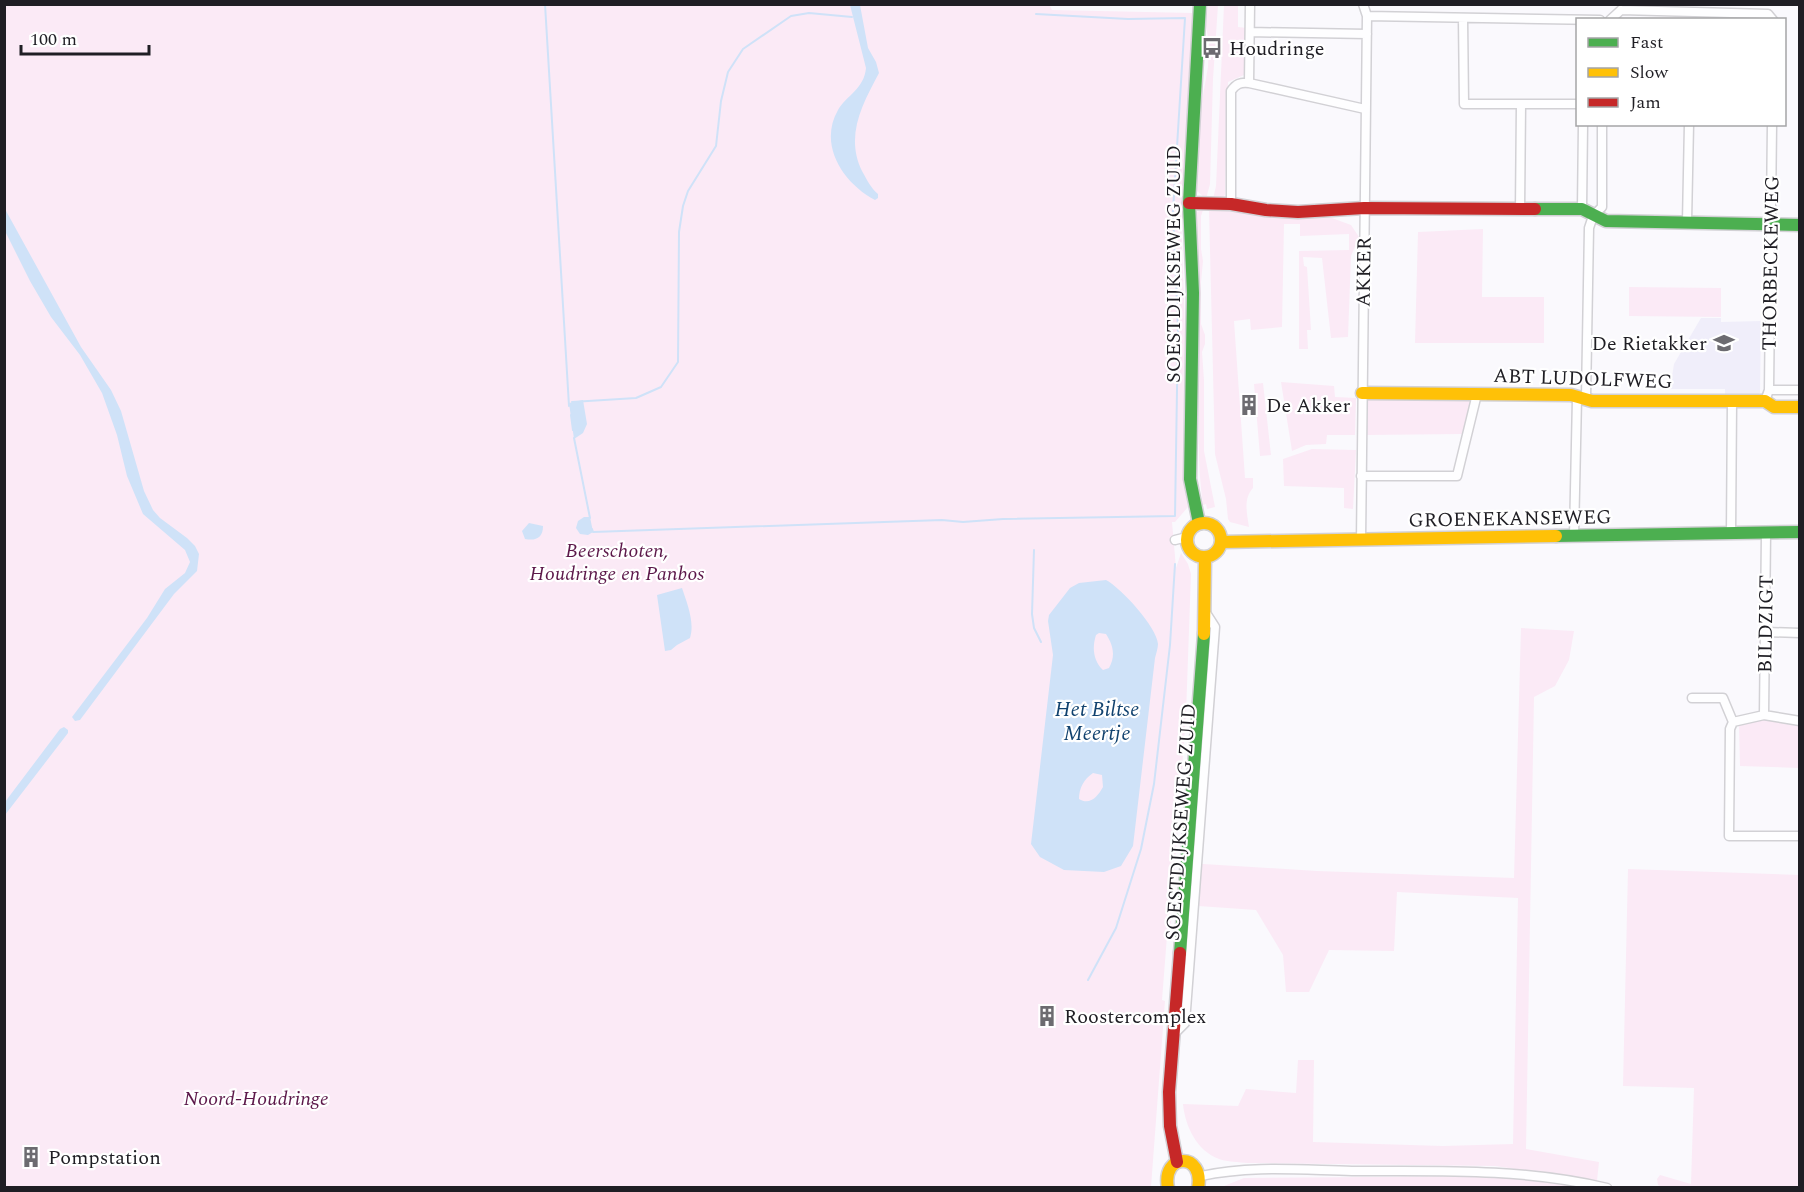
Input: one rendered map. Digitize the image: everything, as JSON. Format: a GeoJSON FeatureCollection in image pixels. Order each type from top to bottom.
{"type":"FeatureCollection","features":[{"type":"Feature","properties":{"kind":"main road","name":"SOESTDIJKSEWEG ZUID"},"geometry":{"type":"LineString","coordinates":[[1199,524],[1191,479],[1193,293],[1189,203],[1200,4]]}},
{"type":"Feature","properties":{"kind":"main road"},"geometry":{"type":"LineString","coordinates":[[1189,203],[1231,204],[1266,210],[1298,212],[1364,207],[1520,210],[1587,213],[1606,221],[1800,225]]}},
{"type":"Feature","properties":{"kind":"main road","name":"ABT LUDOLFWEG"},"geometry":{"type":"LineString","coordinates":[[1362,393],[1570,395],[1592,401],[1732,402],[1767,396],[1774,407],[1800,407]]}},
{"type":"Feature","properties":{"kind":"main road"},"geometry":{"type":"LineString","coordinates":[[1206,523],[1216,527],[1221,536],[1222,542],[1218,551],[1205,558],[1191,552],[1187,542],[1181,538],[1199,524],[1206,523]]}},
{"type":"Feature","properties":{"kind":"main road","name":"GROENEKANSEWEG"},"geometry":{"type":"LineString","coordinates":[[1222,542],[1800,532]]}},
{"type":"Feature","properties":{"kind":"main road","name":"SOESTDIJKSEWEG ZUID"},"geometry":{"type":"LineString","coordinates":[[1178,1162],[1170,1126],[1169,1104],[1206,613],[1205,558]]}},
{"type":"Feature","properties":{"kind":"main road"},"geometry":{"type":"LineString","coordinates":[[1168,1188],[1166,1174],[1172,1165],[1178,1162],[1189,1162],[1194,1165],[1200,1182]]}},
{"type":"Feature","properties":{"kind":"street"},"geometry":{"type":"LineString","coordinates":[[1249,83],[1250,4]]}},
{"type":"Feature","properties":{"kind":"street","name":"AKKER"},"geometry":{"type":"LineString","coordinates":[[1360,540],[1367,16],[1363,4]]}},
{"type":"Feature","properties":{"kind":"street"},"geometry":{"type":"LineString","coordinates":[[1621,7],[1691,15],[1768,14],[1772,18]]}},
{"type":"Feature","properties":{"kind":"street"},"geometry":{"type":"LineString","coordinates":[[1367,16],[1576,20]]}},
{"type":"Feature","properties":{"kind":"street"},"geometry":{"type":"LineString","coordinates":[[1463,18],[1464,104],[1576,104]]}},
{"type":"Feature","properties":{"kind":"street"},"geometry":{"type":"LineString","coordinates":[[1250,32],[1366,34]]}},
{"type":"Feature","properties":{"kind":"street"},"geometry":{"type":"LineString","coordinates":[[1231,204],[1231,91],[1238,84],[1249,83],[1365,109]]}},
{"type":"Feature","properties":{"kind":"street"},"geometry":{"type":"LineString","coordinates":[[1520,210],[1521,104]]}},
{"type":"Feature","properties":{"kind":"street"},"geometry":{"type":"LineString","coordinates":[[1574,536],[1588,228],[1583,126]]}},
{"type":"Feature","properties":{"kind":"street"},"geometry":{"type":"LineString","coordinates":[[1587,213],[1602,207],[1602,126]]}},
{"type":"Feature","properties":{"kind":"street"},"geometry":{"type":"LineString","coordinates":[[1687,222],[1689,126]]}},
{"type":"Feature","properties":{"kind":"street","name":"THORBECKEWEG"},"geometry":{"type":"LineString","coordinates":[[1767,396],[1772,126]]}},
{"type":"Feature","properties":{"kind":"street","name":"ABT LUDOLFWEG"},"geometry":{"type":"LineString","coordinates":[[1767,396],[1800,390]]}},
{"type":"Feature","properties":{"kind":"street"},"geometry":{"type":"LineString","coordinates":[[1361,476],[1457,476],[1478,394]]}},
{"type":"Feature","properties":{"kind":"street"},"geometry":{"type":"LineString","coordinates":[[1731,534],[1732,402]]}},
{"type":"Feature","properties":{"kind":"street","name":"BILDZIGT"},"geometry":{"type":"LineString","coordinates":[[1764,715],[1766,533]]}},
{"type":"Feature","properties":{"kind":"street"},"geometry":{"type":"LineString","coordinates":[[1765,632],[1800,633]]}},
{"type":"Feature","properties":{"kind":"street"},"geometry":{"type":"LineString","coordinates":[[1692,698],[1724,698],[1733,722],[1730,729],[1729,836],[1800,836]]}},
{"type":"Feature","properties":{"kind":"street"},"geometry":{"type":"LineString","coordinates":[[1733,722],[1764,715],[1800,722]]}},
{"type":"Feature","properties":{"kind":"street"},"geometry":{"type":"LineString","coordinates":[[1200,1182],[1242,1169],[1497,1172],[1521,1173],[1607,1188]]}},
{"type":"Feature","properties":{"kind":"shaded area","name":"De Rietakker"},"geometry":{"type":"Polygon","coordinates":[[[1701,318],[1721,318],[1721,322],[1761,321],[1760,393],[1755,396],[1725,397],[1725,389],[1670,389],[1674,364],[1701,318]]]}},
{"type":"Feature","properties":{"kind":"green space","name":"Beerschoten, Houdringe en Panbos"},"geometry":{"type":"Polygon","coordinates":[[[1049,4],[1052,10],[1193,13],[1181,213],[1185,329],[1183,475],[1188,507],[1175,522],[1172,522],[1176,568],[1181,553],[1191,574],[1186,714],[1170,936],[1167,936],[1162,1000],[1165,1001],[1151,1187],[5,1188],[5,5],[1049,4]]]}},
{"type":"Feature","properties":{"kind":"green space"},"geometry":{"type":"Polygon","coordinates":[[[1208,5],[1218,5],[1210,184],[1206,199],[1196,190],[1201,107],[1208,67],[1209,43],[1206,26],[1208,5]]]}},
{"type":"Feature","properties":{"kind":"green space"},"geometry":{"type":"Polygon","coordinates":[[[1224,5],[1238,5],[1238,27],[1247,28],[1244,75],[1228,82],[1225,195],[1220,199],[1213,199],[1216,186],[1224,5]]]}},
{"type":"Feature","properties":{"kind":"green space"},"geometry":{"type":"Polygon","coordinates":[[[1209,209],[1332,218],[1351,225],[1359,237],[1351,256],[1348,337],[1331,338],[1322,258],[1303,257],[1304,266],[1307,267],[1311,330],[1307,330],[1308,349],[1299,349],[1299,251],[1349,250],[1349,234],[1300,236],[1300,224],[1284,224],[1282,327],[1251,330],[1250,319],[1234,321],[1245,478],[1253,478],[1253,488],[1247,501],[1249,527],[1230,522],[1228,519],[1226,499],[1215,454],[1209,209]]]}},
{"type":"Feature","properties":{"kind":"green space"},"geometry":{"type":"Polygon","coordinates":[[[1203,210],[1201,216],[1203,261],[1201,324],[1205,335],[1202,352],[1204,451],[1215,507],[1207,509],[1206,504],[1203,505],[1199,451],[1196,212],[1203,210]]]}},
{"type":"Feature","properties":{"kind":"green space"},"geometry":{"type":"Polygon","coordinates":[[[1483,229],[1482,297],[1544,297],[1544,343],[1415,343],[1418,232],[1483,229]]]}},
{"type":"Feature","properties":{"kind":"green space"},"geometry":{"type":"Polygon","coordinates":[[[1629,287],[1721,288],[1721,317],[1629,316],[1629,287]]]}},
{"type":"Feature","properties":{"kind":"green space"},"geometry":{"type":"Polygon","coordinates":[[[1281,382],[1334,386],[1335,397],[1356,398],[1355,435],[1327,435],[1326,444],[1306,445],[1292,451],[1281,382]]]}},
{"type":"Feature","properties":{"kind":"green space"},"geometry":{"type":"Polygon","coordinates":[[[1263,383],[1271,455],[1260,456],[1254,384],[1263,383]]]}},
{"type":"Feature","properties":{"kind":"green space"},"geometry":{"type":"Polygon","coordinates":[[[1366,395],[1472,397],[1463,434],[1366,435],[1366,395]]]}},
{"type":"Feature","properties":{"kind":"green space"},"geometry":{"type":"Polygon","coordinates":[[[1312,449],[1356,450],[1353,509],[1344,508],[1344,488],[1284,486],[1283,459],[1312,449]]]}},
{"type":"Feature","properties":{"kind":"green space"},"geometry":{"type":"Polygon","coordinates":[[[1521,628],[1574,631],[1569,660],[1555,686],[1534,697],[1526,1149],[1599,1162],[1597,1181],[1495,1166],[1248,1163],[1226,1161],[1211,1155],[1198,1144],[1189,1129],[1183,1104],[1238,1106],[1246,1089],[1296,1093],[1298,1060],[1314,1060],[1313,1142],[1443,1146],[1513,1144],[1518,898],[1397,892],[1394,951],[1329,950],[1309,992],[1286,992],[1283,955],[1256,910],[1184,905],[1187,863],[1317,871],[1514,878],[1521,628]]]}},
{"type":"Feature","properties":{"kind":"green space"},"geometry":{"type":"Polygon","coordinates":[[[1765,717],[1799,722],[1799,768],[1740,766],[1739,725],[1765,717]]]}},
{"type":"Feature","properties":{"kind":"green space"},"geometry":{"type":"Polygon","coordinates":[[[1628,869],[1799,875],[1799,1187],[1664,1188],[1658,1185],[1657,1179],[1660,1175],[1691,1184],[1694,1088],[1623,1086],[1628,869]]]}},
{"type":"Feature","properties":{"kind":"green space"},"geometry":{"type":"Polygon","coordinates":[[[1499,1176],[1587,1188],[1219,1188],[1244,1178],[1499,1176]]]}},
{"type":"Feature","properties":{"kind":"water"},"geometry":{"type":"Polygon","coordinates":[[[850,5],[860,5],[868,48],[879,73],[862,109],[855,133],[857,158],[867,181],[878,194],[875,200],[853,184],[837,162],[832,149],[833,123],[838,110],[859,87],[866,68],[850,5]]]}},
{"type":"Feature","properties":{"kind":"water"},"geometry":{"type":"Polygon","coordinates":[[[5,209],[81,347],[111,390],[121,411],[144,491],[153,510],[187,538],[199,554],[197,571],[174,594],[80,720],[75,721],[72,717],[147,618],[165,589],[185,573],[190,562],[185,550],[143,514],[127,476],[117,435],[102,393],[80,355],[51,317],[30,281],[5,231],[5,209]]]}},
{"type":"Feature","properties":{"kind":"water"},"geometry":{"type":"Polygon","coordinates":[[[583,400],[587,424],[583,433],[574,439],[569,403],[583,400]]]}},
{"type":"Feature","properties":{"kind":"water"},"geometry":{"type":"Polygon","coordinates":[[[584,517],[590,517],[593,532],[588,535],[580,534],[576,528],[578,521],[584,517]]]}},
{"type":"Feature","properties":{"kind":"water"},"geometry":{"type":"Polygon","coordinates":[[[529,523],[543,526],[538,538],[525,539],[522,531],[529,523]]]}},
{"type":"Feature","properties":{"kind":"water","name":"Het Biltse Meertje"},"geometry":{"type":"Polygon","coordinates":[[[1106,580],[1112,584],[1145,618],[1158,644],[1133,846],[1121,866],[1104,872],[1064,870],[1040,857],[1031,844],[1053,655],[1049,615],[1070,588],[1079,583],[1106,580]],[[1106,634],[1096,635],[1094,654],[1103,670],[1109,668],[1113,650],[1106,634]],[[1093,773],[1081,788],[1079,799],[1083,801],[1093,799],[1103,787],[1102,775],[1093,773]]]}},
{"type":"Feature","properties":{"kind":"water"},"geometry":{"type":"Polygon","coordinates":[[[682,588],[691,619],[690,638],[671,650],[665,651],[657,595],[682,588]]]}},
{"type":"Feature","properties":{"kind":"water"},"geometry":{"type":"Polygon","coordinates":[[[64,727],[68,733],[5,815],[5,802],[60,729],[64,727]]]}},
{"type":"Feature","properties":{"kind":"waterway"},"geometry":{"type":"LineString","coordinates":[[545,4],[569,406]]}},
{"type":"Feature","properties":{"kind":"waterway"},"geometry":{"type":"LineString","coordinates":[[572,402],[636,398],[661,387],[678,362],[679,232],[683,206],[688,191],[716,146],[721,101],[728,72],[743,49],[791,16],[809,13],[852,17]]}},
{"type":"Feature","properties":{"kind":"waterway"},"geometry":{"type":"LineString","coordinates":[[592,529],[593,532],[942,520],[963,522],[1003,519],[1175,516],[1178,327],[1173,211],[1185,18],[1128,19],[1036,14]]}},
{"type":"Feature","properties":{"kind":"waterway"},"geometry":{"type":"LineString","coordinates":[[571,415],[573,430]]}},
{"type":"Feature","properties":{"kind":"waterway"},"geometry":{"type":"LineString","coordinates":[[574,438],[590,518]]}},
{"type":"Feature","properties":{"kind":"waterway"},"geometry":{"type":"LineString","coordinates":[[1034,550],[1032,614],[1034,628],[1041,642]]}},
{"type":"Feature","properties":{"kind":"waterway"},"geometry":{"type":"LineString","coordinates":[[1088,980],[1116,928],[1141,849],[1154,784],[1170,645],[1175,564]]}},
{"type":"Feature","properties":{"kind":"traffic: fast"},"geometry":{"type":"LineString","coordinates":[[1199,523],[1190,479],[1193,293],[1189,203],[1200,4]]}},
{"type":"Feature","properties":{"kind":"traffic: fast"},"geometry":{"type":"LineString","coordinates":[[1535,209],[1582,209],[1606,221],[1800,225]]}},
{"type":"Feature","properties":{"kind":"traffic: fast"},"geometry":{"type":"LineString","coordinates":[[1556,536],[1800,532]]}},
{"type":"Feature","properties":{"kind":"traffic: fast"},"geometry":{"type":"LineString","coordinates":[[1180,953],[1204,634]]}},
{"type":"Feature","properties":{"kind":"traffic: slow"},"geometry":{"type":"LineString","coordinates":[[1362,393],[1571,395],[1592,401],[1765,401],[1774,407],[1800,407]]}},
{"type":"Feature","properties":{"kind":"traffic: slow"},"geometry":{"type":"LineString","coordinates":[[1204,523],[1216,528],[1221,540],[1216,552],[1204,557],[1192,552],[1187,540],[1192,528],[1204,523]]}},
{"type":"Feature","properties":{"kind":"traffic: slow"},"geometry":{"type":"LineString","coordinates":[[1222,542],[1556,536]]}},
{"type":"Feature","properties":{"kind":"traffic: slow"},"geometry":{"type":"LineString","coordinates":[[1204,634],[1205,558]]}},
{"type":"Feature","properties":{"kind":"traffic: slow"},"geometry":{"type":"LineString","coordinates":[[1168,1188],[1171,1168],[1183,1161],[1195,1168],[1198,1188]]}},
{"type":"Feature","properties":{"kind":"traffic: jam"},"geometry":{"type":"LineString","coordinates":[[1189,203],[1231,204],[1266,210],[1298,212],[1364,208],[1535,209]]}},
{"type":"Feature","properties":{"kind":"traffic: jam"},"geometry":{"type":"LineString","coordinates":[[1177,1162],[1170,1126],[1169,1092],[1180,953]]}},
{"type":"Feature","properties":{"kind":"place","name":"Houdringe"},"geometry":{"type":"Point","coordinates":[1212,48]}},
{"type":"Feature","properties":{"kind":"place","name":"De Rietakker"},"geometry":{"type":"Point","coordinates":[1724,343]}},
{"type":"Feature","properties":{"kind":"place","name":"De Akker"},"geometry":{"type":"Point","coordinates":[1249,405]}},
{"type":"Feature","properties":{"kind":"place","name":"Roostercomplex"},"geometry":{"type":"Point","coordinates":[1047,1016]}},
{"type":"Feature","properties":{"kind":"place","name":"Pompstation"},"geometry":{"type":"Point","coordinates":[31,1157]}},
{"type":"Feature","properties":{"kind":"park label","name":"Noord-Houdringe"},"geometry":{"type":"Point","coordinates":[256,1098]}}]}
